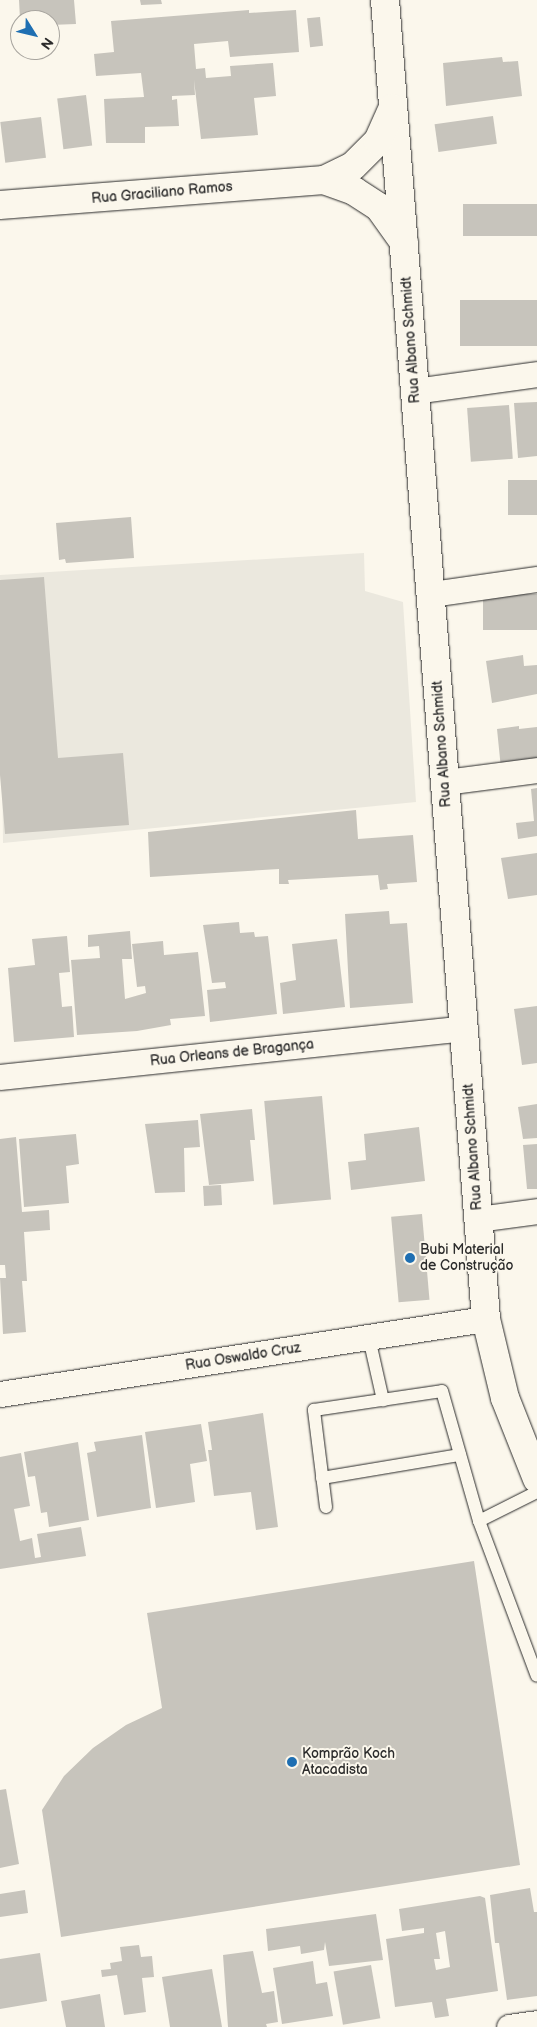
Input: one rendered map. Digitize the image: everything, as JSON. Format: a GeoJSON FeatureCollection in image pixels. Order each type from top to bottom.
{"type":"FeatureCollection","features":[{"type":"Feature","properties":{"kind":"main road","name":"Rua Albano Schmidt"},"geometry":{"type":"LineString","coordinates":[[385,0],[486,1319],[505,1398],[537,1479]]}},
{"type":"Feature","properties":{"kind":"main road","name":"Rua Graciliano Ramos"},"geometry":{"type":"LineString","coordinates":[[0,205],[324,180],[353,166],[378,141],[394,106]]}},
{"type":"Feature","properties":{"kind":"main road","name":"Rua Graciliano Ramos"},"geometry":{"type":"LineString","coordinates":[[324,180],[354,191],[379,207],[404,242]]}},
{"type":"Feature","properties":{"kind":"street"},"geometry":{"type":"LineString","coordinates":[[415,391],[537,374]]}},
{"type":"Feature","properties":{"kind":"street"},"geometry":{"type":"LineString","coordinates":[[431,594],[537,580]]}},
{"type":"Feature","properties":{"kind":"street"},"geometry":{"type":"LineString","coordinates":[[445,782],[537,770]]}},
{"type":"Feature","properties":{"kind":"street","name":"Rua Orleans de Bragança"},"geometry":{"type":"LineString","coordinates":[[0,1077],[464,1028]]}},
{"type":"Feature","properties":{"kind":"street"},"geometry":{"type":"LineString","coordinates":[[478,1219],[537,1211]]}},
{"type":"Feature","properties":{"kind":"street","name":"Rua Oswaldo Cruz"},"geometry":{"type":"LineString","coordinates":[[0,1394],[486,1319]]}},
{"type":"Feature","properties":{"kind":"street"},"geometry":{"type":"LineString","coordinates":[[509,2027],[537,2023]]}},
{"type":"Feature","properties":{"kind":"lane"},"geometry":{"type":"LineString","coordinates":[[368,1338],[383,1400]]}},
{"type":"Feature","properties":{"kind":"lane"},"geometry":{"type":"LineString","coordinates":[[326,1507],[314,1410],[442,1391],[479,1521],[537,1676]]}},
{"type":"Feature","properties":{"kind":"lane"},"geometry":{"type":"LineString","coordinates":[[322,1478],[460,1455]]}},
{"type":"Feature","properties":{"kind":"lane"},"geometry":{"type":"LineString","coordinates":[[479,1521],[537,1492]]}},
{"type":"Feature","properties":{"kind":"shaded area"},"geometry":{"type":"Polygon","coordinates":[[[364,553],[365,591],[403,602],[416,802],[3,843],[0,575],[364,553]]]}},
{"type":"Feature","properties":{"kind":"building"},"geometry":{"type":"Polygon","coordinates":[[[19,0],[74,0],[76,24],[60,25],[60,10],[20,10],[19,0]]]}},
{"type":"Feature","properties":{"kind":"building"},"geometry":{"type":"Polygon","coordinates":[[[140,0],[161,0],[162,4],[141,5],[140,0]]]}},
{"type":"Feature","properties":{"kind":"building"},"geometry":{"type":"Polygon","coordinates":[[[249,10],[249,13],[296,10],[299,52],[230,57],[228,41],[194,44],[196,69],[205,68],[206,78],[231,76],[230,66],[273,63],[276,96],[254,98],[258,135],[201,139],[194,80],[195,95],[172,96],[172,100],[177,99],[179,126],[145,127],[145,143],[106,143],[104,99],[144,97],[141,73],[96,76],[94,54],[114,52],[111,21],[249,10]]]}},
{"type":"Feature","properties":{"kind":"building"},"geometry":{"type":"Polygon","coordinates":[[[320,17],[323,46],[310,47],[307,18],[320,17]]]}},
{"type":"Feature","properties":{"kind":"building"},"geometry":{"type":"Polygon","coordinates":[[[502,57],[503,62],[518,61],[522,96],[446,106],[443,63],[502,57]]]}},
{"type":"Feature","properties":{"kind":"building"},"geometry":{"type":"Polygon","coordinates":[[[86,95],[92,146],[63,149],[57,99],[86,95]]]}},
{"type":"Feature","properties":{"kind":"building"},"geometry":{"type":"Polygon","coordinates":[[[493,116],[497,144],[438,152],[435,124],[493,116]]]}},
{"type":"Feature","properties":{"kind":"building"},"geometry":{"type":"Polygon","coordinates":[[[41,117],[46,158],[5,163],[0,122],[41,117]]]}},
{"type":"Feature","properties":{"kind":"building"},"geometry":{"type":"Polygon","coordinates":[[[463,204],[537,204],[537,236],[463,236],[463,204]]]}},
{"type":"Feature","properties":{"kind":"building"},"geometry":{"type":"Polygon","coordinates":[[[460,300],[537,300],[537,346],[460,346],[460,300]]]}},
{"type":"Feature","properties":{"kind":"building"},"geometry":{"type":"Polygon","coordinates":[[[537,402],[537,456],[518,458],[514,403],[537,402]]]}},
{"type":"Feature","properties":{"kind":"building"},"geometry":{"type":"Polygon","coordinates":[[[509,405],[513,459],[471,462],[467,408],[509,405]]]}},
{"type":"Feature","properties":{"kind":"building"},"geometry":{"type":"Polygon","coordinates":[[[508,480],[537,480],[537,515],[508,515],[508,480]]]}},
{"type":"Feature","properties":{"kind":"building"},"geometry":{"type":"Polygon","coordinates":[[[131,517],[134,558],[66,563],[65,559],[59,560],[56,523],[131,517]]]}},
{"type":"Feature","properties":{"kind":"building"},"geometry":{"type":"Polygon","coordinates":[[[44,577],[58,758],[123,753],[129,825],[5,834],[0,775],[0,580],[44,577]]]}},
{"type":"Feature","properties":{"kind":"building"},"geometry":{"type":"Polygon","coordinates":[[[483,594],[537,594],[537,630],[483,630],[483,594]]]}},
{"type":"Feature","properties":{"kind":"building"},"geometry":{"type":"Polygon","coordinates":[[[523,655],[524,666],[537,665],[537,694],[492,703],[486,661],[523,655]]]}},
{"type":"Feature","properties":{"kind":"building"},"geometry":{"type":"Polygon","coordinates":[[[519,726],[519,729],[537,727],[537,765],[501,769],[497,729],[519,726]]]}},
{"type":"Feature","properties":{"kind":"building"},"geometry":{"type":"Polygon","coordinates":[[[537,788],[537,836],[518,839],[516,823],[534,821],[531,789],[537,788]]]}},
{"type":"Feature","properties":{"kind":"building"},"geometry":{"type":"Polygon","coordinates":[[[356,810],[358,839],[413,835],[417,882],[387,884],[388,889],[380,890],[378,875],[288,880],[289,884],[279,884],[279,869],[150,877],[148,832],[356,810]]]}},
{"type":"Feature","properties":{"kind":"building"},"geometry":{"type":"Polygon","coordinates":[[[537,853],[537,895],[508,899],[501,858],[537,853]]]}},
{"type":"Feature","properties":{"kind":"building"},"geometry":{"type":"Polygon","coordinates":[[[389,911],[390,924],[407,923],[413,1003],[350,1008],[345,914],[389,911]]]}},
{"type":"Feature","properties":{"kind":"building"},"geometry":{"type":"Polygon","coordinates":[[[239,922],[240,933],[254,932],[255,937],[268,936],[277,1014],[210,1022],[207,990],[226,988],[225,982],[212,983],[203,925],[239,922]]]}},
{"type":"Feature","properties":{"kind":"building"},"geometry":{"type":"Polygon","coordinates":[[[130,931],[132,959],[122,959],[125,999],[146,993],[145,986],[137,987],[132,944],[163,941],[164,955],[198,952],[205,1016],[170,1019],[171,1025],[137,1031],[77,1035],[71,960],[100,958],[99,946],[88,947],[88,935],[130,931]]]}},
{"type":"Feature","properties":{"kind":"building"},"geometry":{"type":"Polygon","coordinates":[[[67,936],[70,972],[59,973],[62,1007],[72,1006],[74,1037],[14,1042],[8,968],[35,965],[32,939],[67,936]]]}},
{"type":"Feature","properties":{"kind":"building"},"geometry":{"type":"Polygon","coordinates":[[[337,939],[345,1007],[283,1014],[280,983],[296,980],[292,944],[337,939]]]}},
{"type":"Feature","properties":{"kind":"building"},"geometry":{"type":"Polygon","coordinates":[[[537,1006],[537,1063],[522,1065],[514,1009],[537,1006]]]}},
{"type":"Feature","properties":{"kind":"building"},"geometry":{"type":"Polygon","coordinates":[[[322,1096],[331,1200],[273,1205],[264,1101],[322,1096]]]}},
{"type":"Feature","properties":{"kind":"building"},"geometry":{"type":"Polygon","coordinates":[[[537,1104],[537,1138],[523,1139],[518,1107],[537,1104]]]}},
{"type":"Feature","properties":{"kind":"building"},"geometry":{"type":"Polygon","coordinates":[[[252,1109],[255,1140],[250,1140],[254,1181],[209,1185],[200,1114],[252,1109]]]}},
{"type":"Feature","properties":{"kind":"building"},"geometry":{"type":"Polygon","coordinates":[[[198,1120],[200,1147],[184,1148],[185,1192],[155,1193],[145,1124],[198,1120]]]}},
{"type":"Feature","properties":{"kind":"building"},"geometry":{"type":"Polygon","coordinates":[[[419,1127],[425,1181],[351,1190],[348,1162],[366,1160],[364,1134],[419,1127]]]}},
{"type":"Feature","properties":{"kind":"building"},"geometry":{"type":"Polygon","coordinates":[[[76,1134],[79,1164],[66,1166],[69,1203],[24,1207],[19,1139],[76,1134]]]}},
{"type":"Feature","properties":{"kind":"building"},"geometry":{"type":"Polygon","coordinates":[[[16,1137],[22,1212],[49,1210],[50,1230],[24,1232],[27,1281],[22,1281],[26,1332],[3,1334],[0,1278],[6,1278],[5,1265],[0,1265],[0,1139],[16,1137]]]}},
{"type":"Feature","properties":{"kind":"building"},"geometry":{"type":"Polygon","coordinates":[[[537,1144],[537,1189],[527,1189],[523,1145],[537,1144]]]}},
{"type":"Feature","properties":{"kind":"building"},"geometry":{"type":"Polygon","coordinates":[[[221,1185],[222,1205],[204,1206],[203,1186],[221,1185]]]}},
{"type":"Feature","properties":{"kind":"building","name":"Bubi Material de Construção"},"geometry":{"type":"Polygon","coordinates":[[[422,1214],[429,1300],[399,1302],[391,1217],[422,1214]]]}},
{"type":"Feature","properties":{"kind":"building"},"geometry":{"type":"Polygon","coordinates":[[[263,1413],[278,1527],[256,1530],[251,1492],[214,1496],[208,1450],[212,1450],[208,1422],[263,1413]]]}},
{"type":"Feature","properties":{"kind":"building"},"geometry":{"type":"Polygon","coordinates":[[[201,1424],[207,1461],[190,1464],[195,1502],[156,1508],[145,1432],[201,1424]]]}},
{"type":"Feature","properties":{"kind":"building"},"geometry":{"type":"Polygon","coordinates":[[[142,1435],[151,1508],[97,1517],[87,1453],[96,1451],[94,1442],[142,1435]]]}},
{"type":"Feature","properties":{"kind":"building"},"geometry":{"type":"Polygon","coordinates":[[[78,1442],[89,1520],[49,1527],[47,1512],[41,1513],[35,1476],[28,1477],[24,1452],[78,1442]]]}},
{"type":"Feature","properties":{"kind":"building"},"geometry":{"type":"Polygon","coordinates":[[[21,1453],[30,1506],[14,1509],[20,1541],[32,1538],[35,1558],[41,1557],[37,1534],[81,1527],[86,1556],[0,1569],[0,1457],[21,1453]]]}},
{"type":"Feature","properties":{"kind":"building","name":"Komprão Koch Atacadista"},"geometry":{"type":"Polygon","coordinates":[[[474,1561],[520,1865],[61,1937],[42,1810],[64,1776],[93,1748],[126,1725],[162,1708],[147,1613],[474,1561]]]}},
{"type":"Feature","properties":{"kind":"building"},"geometry":{"type":"Polygon","coordinates":[[[6,1789],[19,1864],[0,1868],[0,1790],[6,1789]]]}},
{"type":"Feature","properties":{"kind":"building"},"geometry":{"type":"Polygon","coordinates":[[[530,1888],[534,1912],[537,1912],[537,1996],[507,2000],[499,1943],[495,1943],[490,1895],[530,1888]]]}},
{"type":"Feature","properties":{"kind":"building"},"geometry":{"type":"Polygon","coordinates":[[[25,1890],[28,1913],[0,1917],[0,1894],[25,1890]]]}},
{"type":"Feature","properties":{"kind":"building"},"geometry":{"type":"Polygon","coordinates":[[[480,1896],[485,1898],[498,1991],[446,1999],[449,2016],[435,2018],[432,2002],[395,2007],[386,1939],[424,1933],[424,1928],[402,1931],[399,1909],[480,1896]],[[445,1931],[436,1933],[440,1959],[434,1959],[436,1970],[450,1967],[445,1931]]]}},
{"type":"Feature","properties":{"kind":"building"},"geometry":{"type":"Polygon","coordinates":[[[376,1914],[383,1960],[329,1966],[325,1942],[324,1950],[301,1954],[300,1946],[268,1951],[266,1929],[376,1914]]]}},
{"type":"Feature","properties":{"kind":"building"},"geometry":{"type":"Polygon","coordinates":[[[139,1945],[141,1957],[152,1956],[154,1977],[142,1978],[146,2012],[124,2015],[117,1975],[102,1977],[101,1970],[111,1969],[110,1963],[122,1961],[120,1947],[139,1945]]]}},
{"type":"Feature","properties":{"kind":"building"},"geometry":{"type":"Polygon","coordinates":[[[253,1951],[262,1993],[274,1991],[278,2022],[266,2024],[267,2027],[228,2027],[223,1955],[253,1951]]]}},
{"type":"Feature","properties":{"kind":"building"},"geometry":{"type":"Polygon","coordinates":[[[40,1953],[47,2001],[0,2009],[0,1959],[40,1953]]]}},
{"type":"Feature","properties":{"kind":"building"},"geometry":{"type":"Polygon","coordinates":[[[313,1961],[316,1984],[327,1982],[333,2016],[282,2024],[273,1968],[313,1961]]]}},
{"type":"Feature","properties":{"kind":"building"},"geometry":{"type":"Polygon","coordinates":[[[371,1965],[380,2018],[343,2025],[334,1972],[371,1965]]]}},
{"type":"Feature","properties":{"kind":"building"},"geometry":{"type":"Polygon","coordinates":[[[212,1969],[222,2027],[170,2027],[162,1977],[212,1969]]]}},
{"type":"Feature","properties":{"kind":"building"},"geometry":{"type":"Polygon","coordinates":[[[100,1994],[105,2027],[66,2027],[61,2001],[100,1994]]]}},
{"type":"Feature","properties":{"kind":"place","name":"Bubi Material de Construção"},"geometry":{"type":"Point","coordinates":[410,1258]}},
{"type":"Feature","properties":{"kind":"place","name":"Komprão Koch Atacadista"},"geometry":{"type":"Point","coordinates":[292,1762]}}]}
